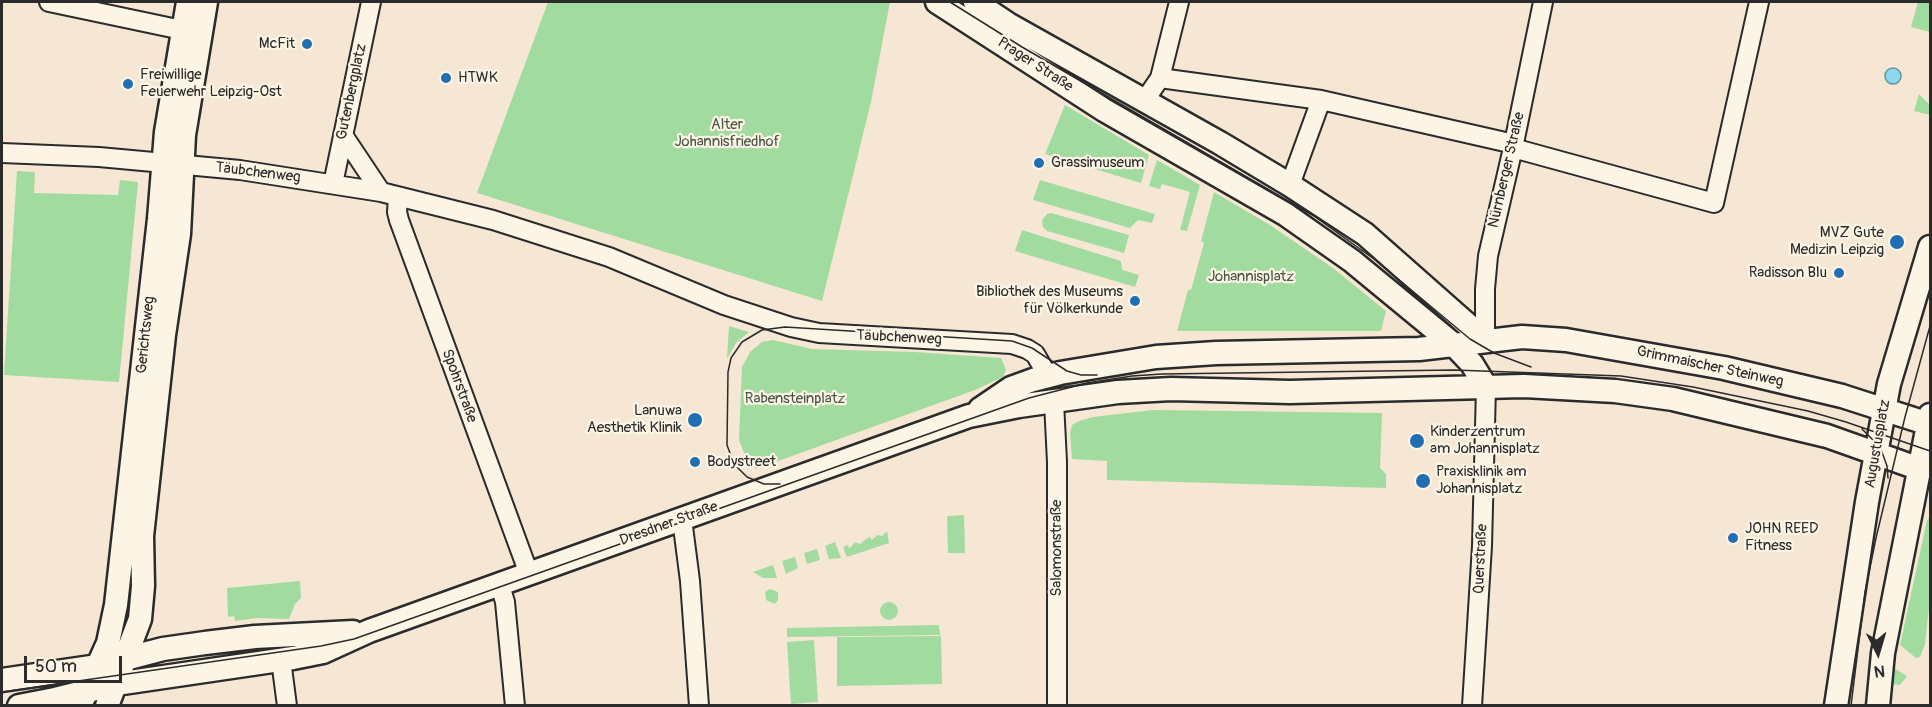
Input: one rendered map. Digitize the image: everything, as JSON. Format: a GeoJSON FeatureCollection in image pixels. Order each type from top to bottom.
{"type":"FeatureCollection","features":[{"type":"Feature","properties":{"kind":"main road","name":"Gerichtsweg"},"geometry":{"type":"LineString","coordinates":[[107,705],[140,620],[143,586],[142,536],[164,335],[176,262],[181,196],[172,164],[182,30],[188,2]]}},
{"type":"Feature","properties":{"kind":"main road","name":"Gerichtsweg"},"geometry":{"type":"LineString","coordinates":[[83,698],[108,643],[116,605],[158,231],[172,164],[185,126],[206,2]]}},
{"type":"Feature","properties":{"kind":"main road","name":"Prager Straße"},"geometry":{"type":"LineString","coordinates":[[937,2],[1104,110],[1285,214],[1352,261],[1454,345]]}},
{"type":"Feature","properties":{"kind":"main road","name":"Prager Straße"},"geometry":{"type":"LineString","coordinates":[[975,2],[1008,24],[1145,100]]}},
{"type":"Feature","properties":{"kind":"main road"},"geometry":{"type":"LineString","coordinates":[[1145,100],[1290,185],[1374,241],[1485,340]]}},
{"type":"Feature","properties":{"kind":"main road","name":"Augustusplatz"},"geometry":{"type":"LineString","coordinates":[[1836,705],[1884,410],[1891,376],[1930,247]]}},
{"type":"Feature","properties":{"kind":"main road","name":"Grimmaischer Steinweg"},"geometry":{"type":"LineString","coordinates":[[1485,340],[1522,337],[1555,339],[1680,359],[1831,393],[1930,422]]}},
{"type":"Feature","properties":{"kind":"main road"},"geometry":{"type":"LineString","coordinates":[[1056,385],[1132,360],[1181,354],[1411,350],[1485,340]]}},
{"type":"Feature","properties":{"kind":"main road","name":"Querstraße"},"geometry":{"type":"LineString","coordinates":[[1485,340],[1486,387]]}},
{"type":"Feature","properties":{"kind":"main road"},"geometry":{"type":"LineString","coordinates":[[1454,345],[1476,370],[1486,387]]}},
{"type":"Feature","properties":{"kind":"main road"},"geometry":{"type":"LineString","coordinates":[[1056,385],[1118,392],[1171,389],[1290,392],[1544,386],[1615,391],[1673,399],[1827,436],[1925,471]]}},
{"type":"Feature","properties":{"kind":"main road","name":"Dresdner Straße"},"geometry":{"type":"LineString","coordinates":[[19,705],[55,699],[83,698],[116,684],[322,652],[369,632],[969,416],[1011,388],[1056,385]]}},
{"type":"Feature","properties":{"kind":"main road"},"geometry":{"type":"LineString","coordinates":[[1878,705],[1883,653],[1925,471],[1930,422]]}},
{"type":"Feature","properties":{"kind":"main road","name":"Dresdner Straße"},"geometry":{"type":"LineString","coordinates":[[2,680],[98,666],[163,649],[255,637],[369,632]]}},
{"type":"Feature","properties":{"kind":"street"},"geometry":{"type":"LineString","coordinates":[[49,2],[182,30]]}},
{"type":"Feature","properties":{"kind":"street","name":"Gutenbergplatz"},"geometry":{"type":"LineString","coordinates":[[333,184],[371,2]]}},
{"type":"Feature","properties":{"kind":"street"},"geometry":{"type":"LineString","coordinates":[[1145,100],[1160,78],[1179,2]]}},
{"type":"Feature","properties":{"kind":"street","name":"Nürnberger Straße"},"geometry":{"type":"LineString","coordinates":[[1485,340],[1486,265],[1543,2]]}},
{"type":"Feature","properties":{"kind":"street"},"geometry":{"type":"LineString","coordinates":[[1160,78],[1321,100],[1513,146],[1714,203],[1759,2]]}},
{"type":"Feature","properties":{"kind":"street"},"geometry":{"type":"LineString","coordinates":[[1290,185],[1321,100]]}},
{"type":"Feature","properties":{"kind":"street"},"geometry":{"type":"LineString","coordinates":[[343,135],[389,194]]}},
{"type":"Feature","properties":{"kind":"street","name":"Täubchenweg"},"geometry":{"type":"LineString","coordinates":[[2,153],[99,157],[240,170],[389,194],[492,220],[609,257],[724,305],[779,324],[819,333],[1012,344],[1035,354],[1056,385]]}},
{"type":"Feature","properties":{"kind":"street","name":"Spohrstraße"},"geometry":{"type":"LineString","coordinates":[[389,194],[529,574]]}},
{"type":"Feature","properties":{"kind":"street","name":"Salomonstraße"},"geometry":{"type":"LineString","coordinates":[[1056,385],[1057,705]]}},
{"type":"Feature","properties":{"kind":"street","name":"Querstraße"},"geometry":{"type":"LineString","coordinates":[[1472,705],[1482,546],[1486,387]]}},
{"type":"Feature","properties":{"kind":"street"},"geometry":{"type":"LineString","coordinates":[[682,519],[690,581],[699,705]]}},
{"type":"Feature","properties":{"kind":"street"},"geometry":{"type":"LineString","coordinates":[[500,585],[506,602],[515,705]]}},
{"type":"Feature","properties":{"kind":"street"},"geometry":{"type":"LineString","coordinates":[[281,660],[287,705]]}},
{"type":"Feature","properties":{"kind":"green space","name":"Alter Johannisfriedhof"},"geometry":{"type":"Polygon","coordinates":[[[548,2],[890,2],[871,102],[822,301],[477,193],[548,2]]]}},
{"type":"Feature","properties":{"kind":"green space"},"geometry":{"type":"Polygon","coordinates":[[[1918,2],[1930,2],[1930,32],[1911,27],[1918,2]]]}},
{"type":"Feature","properties":{"kind":"green space"},"geometry":{"type":"Polygon","coordinates":[[[1919,94],[1930,105],[1930,115],[1914,111],[1919,94]]]}},
{"type":"Feature","properties":{"kind":"green space"},"geometry":{"type":"Polygon","coordinates":[[[1065,105],[1149,155],[1141,183],[1045,154],[1065,105]]]}},
{"type":"Feature","properties":{"kind":"green space"},"geometry":{"type":"Polygon","coordinates":[[[1157,160],[1200,185],[1187,231],[1180,230],[1190,192],[1162,184],[1160,189],[1149,186],[1157,160]]]}},
{"type":"Feature","properties":{"kind":"green space"},"geometry":{"type":"Polygon","coordinates":[[[17,171],[35,172],[34,193],[118,195],[120,180],[138,182],[119,382],[4,375],[17,171]]]}},
{"type":"Feature","properties":{"kind":"green space"},"geometry":{"type":"Polygon","coordinates":[[[1040,180],[1155,214],[1152,223],[1138,220],[1130,228],[1033,200],[1040,180]]]}},
{"type":"Feature","properties":{"kind":"green space","name":"Johannisplatz"},"geometry":{"type":"Polygon","coordinates":[[[1214,192],[1270,225],[1333,268],[1386,311],[1381,331],[1177,331],[1204,243],[1201,241],[1214,192]]]}},
{"type":"Feature","properties":{"kind":"green space"},"geometry":{"type":"Polygon","coordinates":[[[1051,213],[1129,235],[1124,253],[1047,231],[1043,227],[1042,220],[1051,213]]]}},
{"type":"Feature","properties":{"kind":"green space"},"geometry":{"type":"Polygon","coordinates":[[[1022,230],[1121,261],[1122,270],[1139,275],[1135,287],[1015,251],[1022,230]]]}},
{"type":"Feature","properties":{"kind":"green space"},"geometry":{"type":"Polygon","coordinates":[[[729,326],[749,332],[736,343],[727,359],[729,326]]]}},
{"type":"Feature","properties":{"kind":"green space","name":"Rabensteinplatz"},"geometry":{"type":"Polygon","coordinates":[[[773,340],[812,349],[915,352],[1001,358],[1006,370],[1003,377],[975,390],[756,469],[745,455],[739,440],[742,367],[750,352],[762,342],[773,340]]]}},
{"type":"Feature","properties":{"kind":"green space"},"geometry":{"type":"Polygon","coordinates":[[[1153,410],[1382,413],[1380,468],[1386,474],[1386,488],[1107,480],[1107,461],[1072,459],[1070,433],[1072,425],[1093,417],[1153,410]]]}},
{"type":"Feature","properties":{"kind":"green space"},"geometry":{"type":"Polygon","coordinates":[[[964,515],[965,553],[948,553],[947,516],[964,515]]]}},
{"type":"Feature","properties":{"kind":"green space"},"geometry":{"type":"Polygon","coordinates":[[[1930,517],[1930,599],[1925,644],[1920,657],[1916,658],[1900,645],[1927,520],[1930,517]]]}},
{"type":"Feature","properties":{"kind":"green space"},"geometry":{"type":"Polygon","coordinates":[[[887,531],[889,543],[847,557],[843,547],[847,545],[850,548],[855,542],[860,544],[870,537],[872,540],[887,531]]]}},
{"type":"Feature","properties":{"kind":"green space"},"geometry":{"type":"Polygon","coordinates":[[[835,542],[841,558],[829,559],[825,546],[835,542]]]}},
{"type":"Feature","properties":{"kind":"green space"},"geometry":{"type":"Polygon","coordinates":[[[817,549],[820,560],[807,564],[804,553],[817,549]]]}},
{"type":"Feature","properties":{"kind":"green space"},"geometry":{"type":"Polygon","coordinates":[[[795,557],[798,568],[786,574],[782,561],[795,557]]]}},
{"type":"Feature","properties":{"kind":"green space"},"geometry":{"type":"Polygon","coordinates":[[[773,565],[777,578],[763,578],[753,572],[773,565]]]}},
{"type":"Feature","properties":{"kind":"green space"},"geometry":{"type":"Polygon","coordinates":[[[300,581],[301,598],[295,604],[289,619],[257,618],[235,621],[234,616],[228,617],[227,588],[300,581]]]}},
{"type":"Feature","properties":{"kind":"green space"},"geometry":{"type":"Polygon","coordinates":[[[770,589],[778,592],[778,600],[775,604],[766,600],[765,592],[770,589]]]}},
{"type":"Feature","properties":{"kind":"green space"},"geometry":{"type":"Polygon","coordinates":[[[889,602],[895,605],[898,611],[895,617],[889,620],[883,617],[880,611],[883,605],[889,602]]]}},
{"type":"Feature","properties":{"kind":"green space"},"geometry":{"type":"Polygon","coordinates":[[[939,625],[940,635],[787,637],[787,628],[939,625]]]}},
{"type":"Feature","properties":{"kind":"green space"},"geometry":{"type":"Polygon","coordinates":[[[941,636],[942,684],[837,686],[837,637],[941,636]]]}},
{"type":"Feature","properties":{"kind":"green space"},"geometry":{"type":"Polygon","coordinates":[[[814,640],[818,702],[791,704],[787,642],[814,640]]]}},
{"type":"Feature","properties":{"kind":"green space"},"geometry":{"type":"Polygon","coordinates":[[[1894,668],[1907,676],[1900,685],[1891,684],[1894,668]]]}},
{"type":"Feature","properties":{"kind":"water"},"geometry":{"type":"Polygon","coordinates":[[[1890,68],[1896,68],[1901,76],[1899,82],[1890,84],[1885,79],[1885,73],[1890,68]]]}},
{"type":"Feature","properties":{"kind":"tram line"},"geometry":{"type":"LineString","coordinates":[[950,2],[1022,47],[1314,216],[1374,259],[1470,339],[1494,353],[1531,367]]}},
{"type":"Feature","properties":{"kind":"tram line"},"geometry":{"type":"LineString","coordinates":[[1851,706],[1865,592],[1876,538],[1930,326]]}},
{"type":"Feature","properties":{"kind":"tram line"},"geometry":{"type":"LineString","coordinates":[[780,484],[764,484],[747,477],[734,464],[727,445],[728,372],[731,358],[742,342],[762,330],[785,327],[1012,341],[1032,348],[1067,371],[1081,375],[1097,375]]}},
{"type":"Feature","properties":{"kind":"tram line"},"geometry":{"type":"LineString","coordinates":[[2,692],[321,646],[354,639],[1029,398],[1087,383],[1132,376],[1454,370],[1621,376],[1693,387],[1808,411],[1930,451]]}},
{"type":"Feature","properties":{"kind":"tram line"},"geometry":{"type":"LineString","coordinates":[[1862,429],[1882,452],[1888,478]]}},
{"type":"Feature","properties":{"kind":"place","name":"McFit"},"geometry":{"type":"Point","coordinates":[307,44]}},
{"type":"Feature","properties":{"kind":"place","name":"HTWK"},"geometry":{"type":"Point","coordinates":[446,78]}},
{"type":"Feature","properties":{"kind":"place","name":"Freiwillige Feuerwehr Leipzig-Ost"},"geometry":{"type":"Point","coordinates":[128,84]}},
{"type":"Feature","properties":{"kind":"place","name":"Grassimuseum"},"geometry":{"type":"Point","coordinates":[1039,163]}},
{"type":"Feature","properties":{"kind":"place","name":"MVZ Gute Medizin Leipzig"},"geometry":{"type":"Point","coordinates":[1897,242]}},
{"type":"Feature","properties":{"kind":"place","name":"Radisson Blu"},"geometry":{"type":"Point","coordinates":[1839,273]}},
{"type":"Feature","properties":{"kind":"place","name":"Bibliothek des Museums für Völkerkunde"},"geometry":{"type":"Point","coordinates":[1135,301]}},
{"type":"Feature","properties":{"kind":"place","name":"Lanuwa Aesthetik Klinik"},"geometry":{"type":"Point","coordinates":[695,420]}},
{"type":"Feature","properties":{"kind":"place","name":"Kinderzentrum am Johannisplatz"},"geometry":{"type":"Point","coordinates":[1417,441]}},
{"type":"Feature","properties":{"kind":"place","name":"Bodystreet"},"geometry":{"type":"Point","coordinates":[695,462]}},
{"type":"Feature","properties":{"kind":"place","name":"Praxisklinik am Johannisplatz"},"geometry":{"type":"Point","coordinates":[1423,481]}},
{"type":"Feature","properties":{"kind":"place","name":"JOHN REED Fitness"},"geometry":{"type":"Point","coordinates":[1733,538]}}]}
